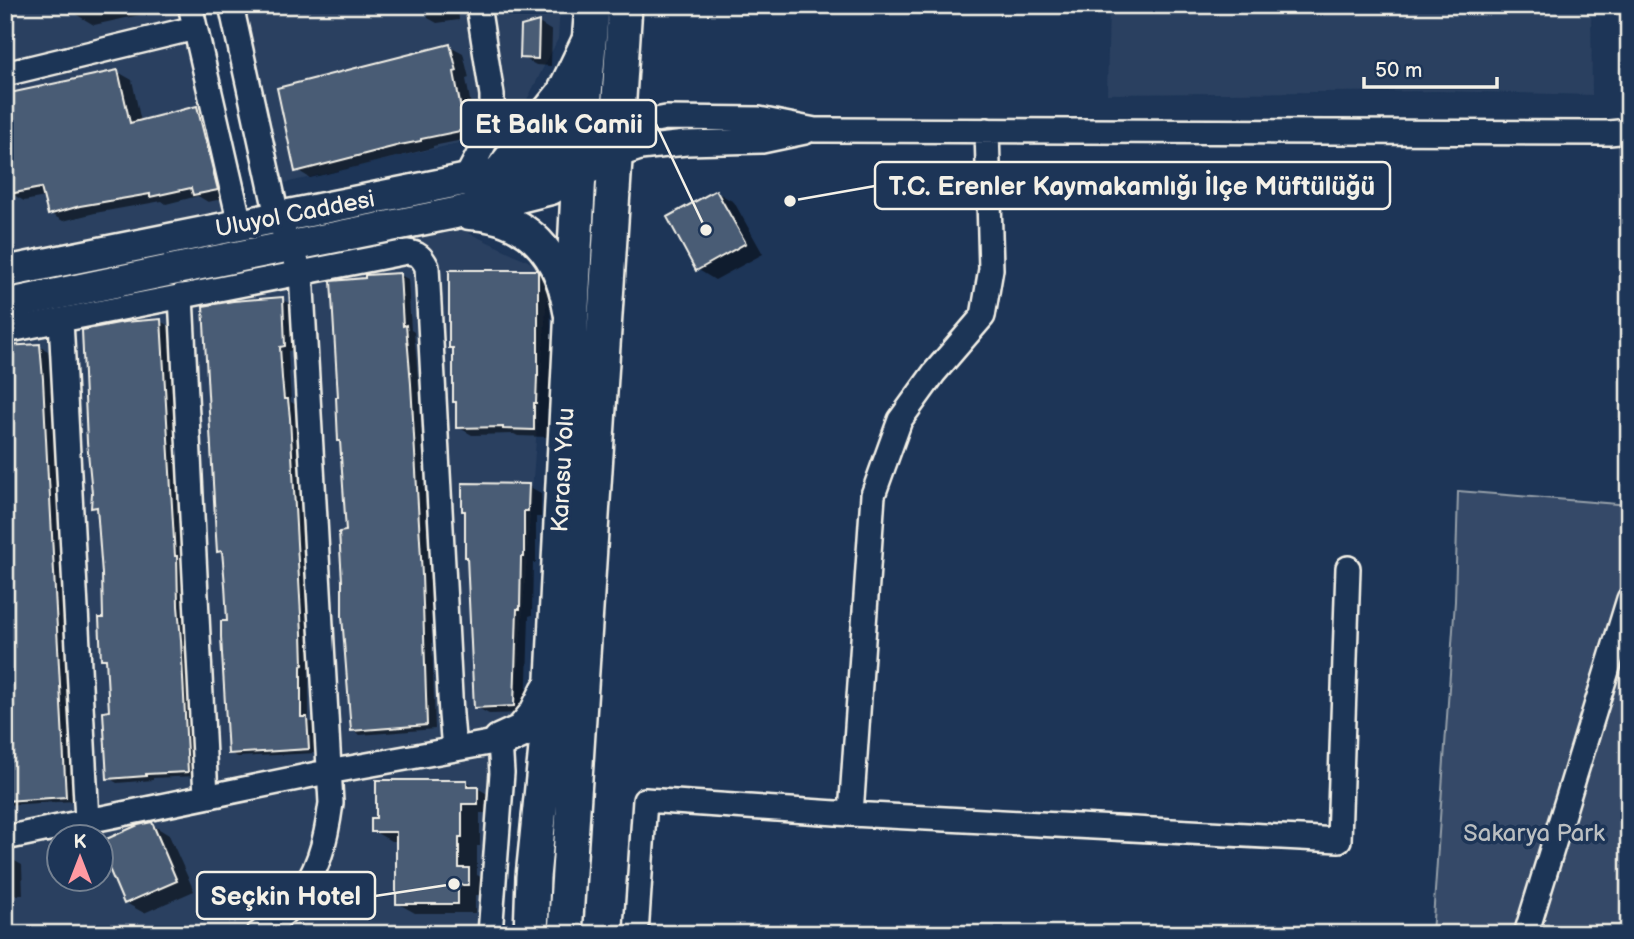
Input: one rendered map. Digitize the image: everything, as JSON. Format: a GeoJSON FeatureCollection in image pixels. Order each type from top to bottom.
{"type":"FeatureCollection","features":[{"type":"Feature","properties":{"kind":"highway","name":"Karasu Yolu"},"geometry":{"type":"LineString","coordinates":[[565,934],[625,5]]}},
{"type":"Feature","properties":{"kind":"highway","name":"Karasu Yolu"},"geometry":{"type":"LineString","coordinates":[[531,934],[533,877],[553,678],[562,480],[591,19]]}},
{"type":"Feature","properties":{"kind":"highway"},"geometry":{"type":"LineString","coordinates":[[500,741],[522,732],[536,714],[553,678]]}},
{"type":"Feature","properties":{"kind":"main road"},"geometry":{"type":"LineString","coordinates":[[498,173],[562,93],[591,19]]}},
{"type":"Feature","properties":{"kind":"main road"},"geometry":{"type":"LineString","coordinates":[[581,159],[617,143]]}},
{"type":"Feature","properties":{"kind":"main road","name":"Uluyol Caddesi"},"geometry":{"type":"LineString","coordinates":[[5,272],[240,224],[289,241],[465,180],[555,159],[581,159]]}},
{"type":"Feature","properties":{"kind":"main road","name":"Uluyol Caddesi"},"geometry":{"type":"LineString","coordinates":[[5,305],[289,241],[455,213],[551,189],[581,159]]}},
{"type":"Feature","properties":{"kind":"main road"},"geometry":{"type":"LineString","coordinates":[[455,213],[478,214],[504,220],[527,231],[539,241],[548,253],[562,283],[572,327]]}},
{"type":"Feature","properties":{"kind":"street"},"geometry":{"type":"LineString","coordinates":[[190,5],[240,224]]}},
{"type":"Feature","properties":{"kind":"street"},"geometry":{"type":"LineString","coordinates":[[231,5],[274,202],[289,241],[331,803],[321,856],[307,883],[291,906],[258,934]]}},
{"type":"Feature","properties":{"kind":"street"},"geometry":{"type":"LineString","coordinates":[[465,180],[492,129],[492,95],[478,5]]}},
{"type":"Feature","properties":{"kind":"street"},"geometry":{"type":"LineString","coordinates":[[5,74],[195,28]]}},
{"type":"Feature","properties":{"kind":"street"},"geometry":{"type":"LineString","coordinates":[[617,143],[640,148],[686,143],[762,141],[815,130],[1622,133]]}},
{"type":"Feature","properties":{"kind":"street"},"geometry":{"type":"LineString","coordinates":[[851,814],[873,495],[900,419],[934,373],[984,316],[991,269],[987,130]]}},
{"type":"Feature","properties":{"kind":"street"},"geometry":{"type":"LineString","coordinates":[[5,331],[181,296],[289,241],[415,253],[423,259],[427,267],[454,749]]}},
{"type":"Feature","properties":{"kind":"street"},"geometry":{"type":"LineString","coordinates":[[181,296],[206,796]]}},
{"type":"Feature","properties":{"kind":"street"},"geometry":{"type":"LineString","coordinates":[[61,320],[87,821]]}},
{"type":"Feature","properties":{"kind":"street"},"geometry":{"type":"LineString","coordinates":[[636,934],[645,800],[851,814],[1339,840],[1348,568]]}},
{"type":"Feature","properties":{"kind":"street"},"geometry":{"type":"LineString","coordinates":[[1526,934],[1629,599]]}},
{"type":"Feature","properties":{"kind":"street"},"geometry":{"type":"LineString","coordinates":[[5,838],[330,771],[500,741],[502,773],[490,934]]}},
{"type":"Feature","properties":{"kind":"shaded area"},"geometry":{"type":"Polygon","coordinates":[[[5,5],[178,5],[225,213],[5,254],[5,5]]]}},
{"type":"Feature","properties":{"kind":"shaded area"},"geometry":{"type":"Polygon","coordinates":[[[239,5],[560,5],[558,39],[511,131],[276,185],[239,5]]]}},
{"type":"Feature","properties":{"kind":"shaded area"},"geometry":{"type":"Polygon","coordinates":[[[1109,5],[1591,5],[1592,95],[1441,91],[1107,94],[1109,5]]]}},
{"type":"Feature","properties":{"kind":"shaded area"},"geometry":{"type":"Polygon","coordinates":[[[452,225],[549,271],[495,934],[5,934],[5,320],[452,225]]]}},
{"type":"Feature","properties":{"kind":"green space","name":"Sakarya Park"},"geometry":{"type":"Polygon","coordinates":[[[1458,491],[1629,505],[1629,934],[1432,934],[1455,601],[1458,491]]]}},
{"type":"Feature","properties":{"kind":"building"},"geometry":{"type":"Polygon","coordinates":[[[539,21],[538,59],[520,58],[521,26],[539,21]]]}},
{"type":"Feature","properties":{"kind":"building"},"geometry":{"type":"Polygon","coordinates":[[[450,44],[457,71],[454,72],[465,130],[295,172],[277,88],[450,44]]]}},
{"type":"Feature","properties":{"kind":"building"},"geometry":{"type":"Polygon","coordinates":[[[118,70],[130,123],[197,106],[218,190],[193,195],[191,188],[150,197],[150,194],[80,206],[48,215],[41,188],[9,194],[5,178],[5,94],[118,70]]]}},
{"type":"Feature","properties":{"kind":"building"},"geometry":{"type":"Polygon","coordinates":[[[716,190],[746,243],[696,271],[667,217],[716,190]]]}},
{"type":"Feature","properties":{"kind":"building"},"geometry":{"type":"Polygon","coordinates":[[[449,270],[537,270],[538,376],[534,430],[503,427],[456,428],[453,348],[449,348],[449,270]]]}},
{"type":"Feature","properties":{"kind":"building"},"geometry":{"type":"Polygon","coordinates":[[[400,273],[403,326],[406,325],[411,384],[427,725],[351,731],[339,532],[346,531],[338,441],[331,281],[400,273]]]}},
{"type":"Feature","properties":{"kind":"building"},"geometry":{"type":"Polygon","coordinates":[[[283,297],[285,346],[280,347],[284,399],[288,399],[290,418],[302,633],[301,717],[307,717],[309,749],[228,754],[221,637],[221,621],[227,621],[225,585],[222,551],[217,552],[203,306],[283,297]]]}},
{"type":"Feature","properties":{"kind":"building"},"geometry":{"type":"Polygon","coordinates":[[[161,319],[188,772],[107,779],[103,712],[109,711],[106,659],[101,659],[99,618],[103,618],[102,574],[97,507],[91,508],[82,330],[124,322],[161,319]]]}},
{"type":"Feature","properties":{"kind":"building"},"geometry":{"type":"Polygon","coordinates":[[[40,344],[66,797],[5,801],[5,346],[40,344]]]}},
{"type":"Feature","properties":{"kind":"building"},"geometry":{"type":"Polygon","coordinates":[[[462,483],[529,484],[528,511],[524,511],[520,609],[517,609],[514,706],[474,708],[462,483]]]}},
{"type":"Feature","properties":{"kind":"building"},"geometry":{"type":"Polygon","coordinates":[[[376,780],[467,780],[467,787],[478,787],[478,804],[462,804],[459,868],[469,868],[469,885],[458,885],[458,904],[396,904],[396,832],[371,832],[371,818],[376,818],[376,780]]]}},
{"type":"Feature","properties":{"kind":"building"},"geometry":{"type":"Polygon","coordinates":[[[152,822],[177,881],[124,904],[116,885],[116,835],[152,822]]]}},
{"type":"Feature","properties":{"kind":"place","name":"T.C. Erenler Kaymakamlığı İlçe Müftülüğü"},"geometry":{"type":"Point","coordinates":[790,201]}},
{"type":"Feature","properties":{"kind":"place","name":"Et Balık Camii"},"geometry":{"type":"Point","coordinates":[706,230]}},
{"type":"Feature","properties":{"kind":"place","name":"Seçkin Hotel"},"geometry":{"type":"Point","coordinates":[454,884]}}]}
